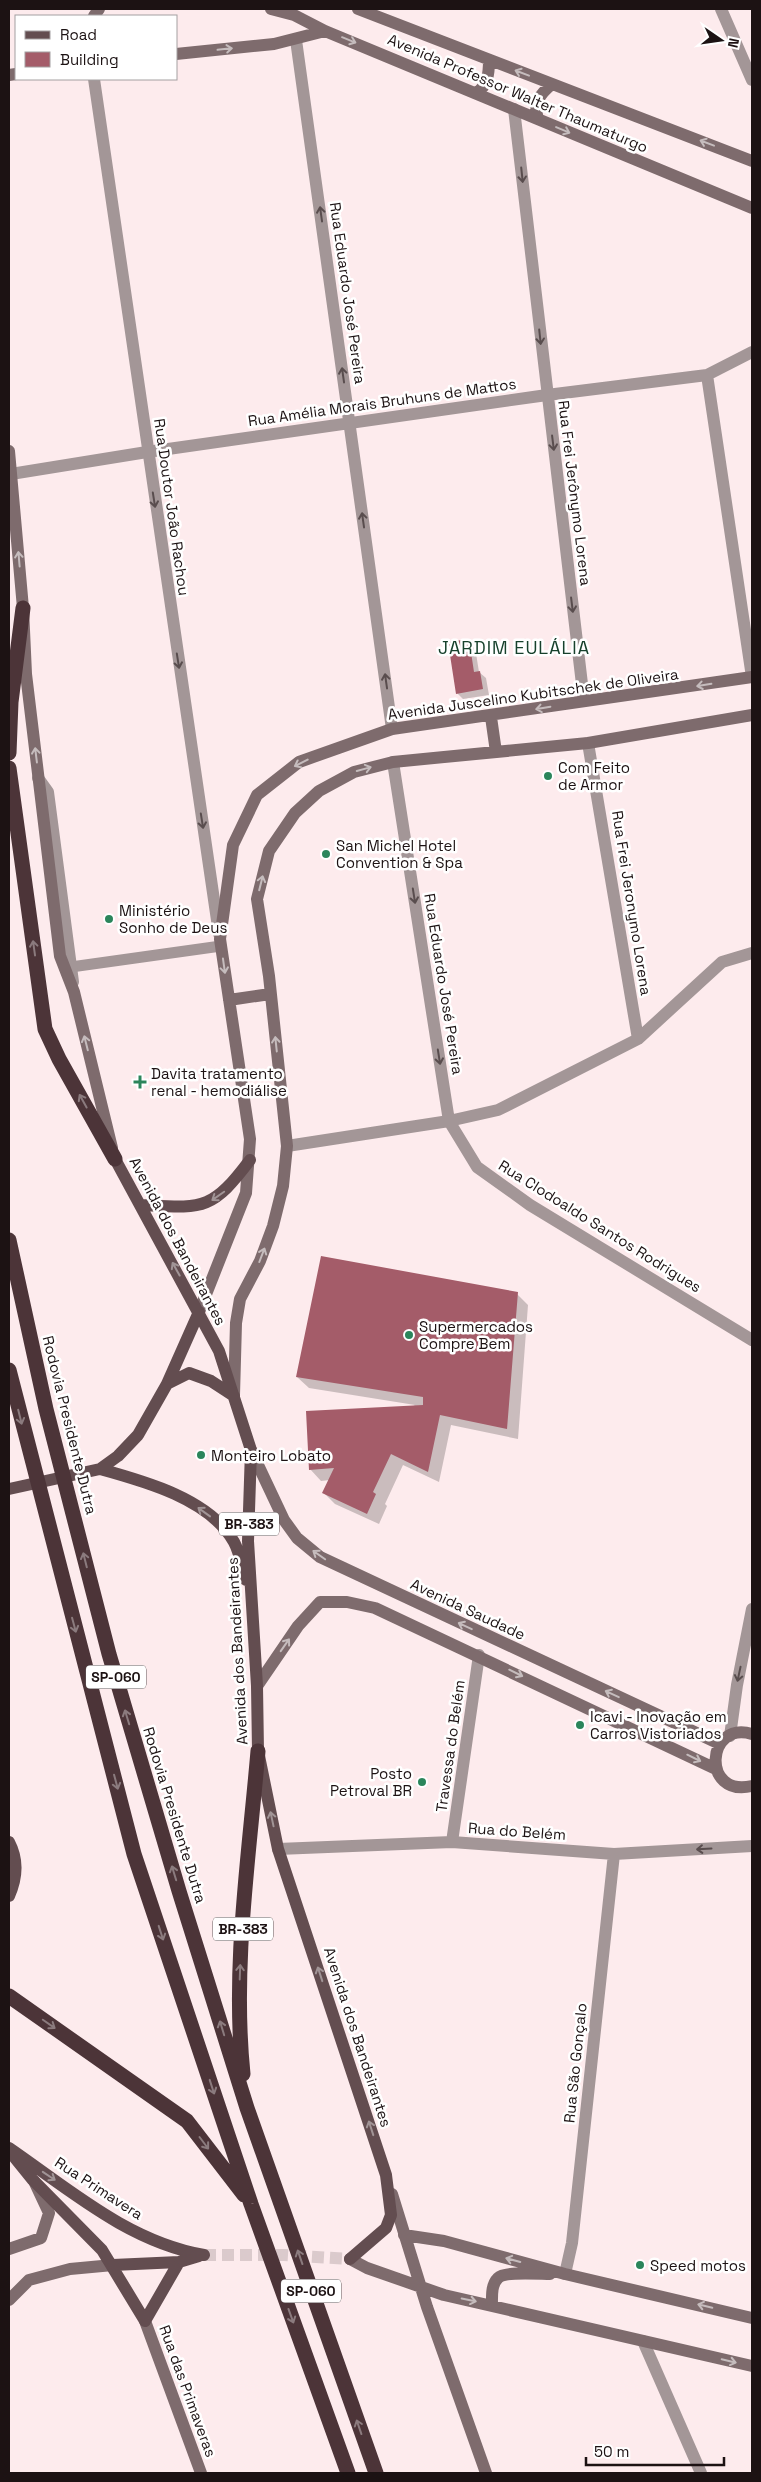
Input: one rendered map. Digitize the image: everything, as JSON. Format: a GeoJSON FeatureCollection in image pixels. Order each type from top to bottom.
{"type":"FeatureCollection","features":[{"type":"Feature","properties":{"kind":"highway"},"geometry":{"type":"LineString","coordinates":[[9,753],[11,702],[23,608]]}},
{"type":"Feature","properties":{"kind":"highway"},"geometry":{"type":"LineString","coordinates":[[9,768],[45,1029],[59,1059],[115,1159]]}},
{"type":"Feature","properties":{"kind":"highway"},"geometry":{"type":"LineString","coordinates":[[9,825],[15,809]]}},
{"type":"Feature","properties":{"kind":"highway","name":"Rodovia Presidente Dutra"},"geometry":{"type":"LineString","coordinates":[[9,1240],[46,1409],[109,1654],[179,1891],[247,2108],[376,2473]]}},
{"type":"Feature","properties":{"kind":"highway","name":"SP-060"},"geometry":{"type":"LineString","coordinates":[[9,1370],[134,1854],[251,2204],[348,2473]]}},
{"type":"Feature","properties":{"kind":"highway","name":"BR-383"},"geometry":{"type":"LineString","coordinates":[[247,2108],[238,2029],[258,1751]]}},
{"type":"Feature","properties":{"kind":"highway"},"geometry":{"type":"LineString","coordinates":[[9,1996],[187,2121],[251,2204]]}},
{"type":"Feature","properties":{"kind":"main road","name":"Avenida Professor Walter Thaumaturgo"},"geometry":{"type":"LineString","coordinates":[[271,9],[294,15],[325,31],[752,208]]}},
{"type":"Feature","properties":{"kind":"main road","name":"Avenida Professor Walter Thaumaturgo"},"geometry":{"type":"LineString","coordinates":[[358,9],[752,161]]}},
{"type":"Feature","properties":{"kind":"main road"},"geometry":{"type":"LineString","coordinates":[[178,54],[274,44],[296,40],[325,31]]}},
{"type":"Feature","properties":{"kind":"main road"},"geometry":{"type":"LineString","coordinates":[[476,93],[482,89],[487,79],[489,60]]}},
{"type":"Feature","properties":{"kind":"main road"},"geometry":{"type":"LineString","coordinates":[[538,119],[537,102],[542,93],[552,84]]}},
{"type":"Feature","properties":{"kind":"main road","name":"Avenida dos Bandeirantes"},"geometry":{"type":"LineString","coordinates":[[9,451],[23,608],[26,674],[60,956],[74,992],[115,1159],[219,1351],[251,1450],[248,1541],[257,1686],[258,1751],[278,1849],[386,2174],[404,2235],[486,2473]]}},
{"type":"Feature","properties":{"kind":"main road","name":"Avenida Juscelino Kubitschek de Oliveira"},"geometry":{"type":"LineString","coordinates":[[100,1469],[118,1456],[138,1435],[168,1384],[246,1193],[250,1160],[250,1140],[221,943],[233,845],[257,795],[299,762],[392,729],[752,677]]}},
{"type":"Feature","properties":{"kind":"main road"},"geometry":{"type":"LineString","coordinates":[[234,1396],[236,1323],[240,1299],[260,1261],[273,1226],[283,1186],[287,1146],[257,899],[269,851],[295,813],[320,792],[354,772],[393,762],[588,743],[752,715]]}},
{"type":"Feature","properties":{"kind":"main road"},"geometry":{"type":"LineString","coordinates":[[491,716],[496,752]]}},
{"type":"Feature","properties":{"kind":"main road"},"geometry":{"type":"LineString","coordinates":[[229,1000],[270,994]]}},
{"type":"Feature","properties":{"kind":"main road"},"geometry":{"type":"LineString","coordinates":[[141,1205],[190,1207],[213,1200],[229,1188],[250,1160]]}},
{"type":"Feature","properties":{"kind":"main road"},"geometry":{"type":"LineString","coordinates":[[168,1384],[189,1373],[211,1380],[234,1396]]}},
{"type":"Feature","properties":{"kind":"main road","name":"Avenida Saudade"},"geometry":{"type":"LineString","coordinates":[[251,1450],[284,1520],[297,1538],[320,1557],[720,1744]]}},
{"type":"Feature","properties":{"kind":"main road"},"geometry":{"type":"LineString","coordinates":[[9,1489],[100,1469],[150,1482],[193,1504],[215,1520],[234,1542],[252,1598]]}},
{"type":"Feature","properties":{"kind":"main road"},"geometry":{"type":"LineString","coordinates":[[257,1686],[298,1626],[320,1602],[346,1602],[375,1608],[479,1655],[716,1769],[726,1783],[735,1787],[752,1786]]}},
{"type":"Feature","properties":{"kind":"main road"},"geometry":{"type":"LineString","coordinates":[[716,1769],[715,1760],[720,1744],[730,1736],[738,1733],[752,1734]]}},
{"type":"Feature","properties":{"kind":"main road"},"geometry":{"type":"LineString","coordinates":[[9,1842],[17,1862],[9,1896]]}},
{"type":"Feature","properties":{"kind":"main road","name":"Rua Primavera"},"geometry":{"type":"LineString","coordinates":[[9,2149],[32,2179],[102,2250],[113,2265],[145,2321]]}},
{"type":"Feature","properties":{"kind":"main road","name":"Rua Primavera"},"geometry":{"type":"LineString","coordinates":[[9,2149],[123,2226],[180,2251],[204,2255],[179,2262]]}},
{"type":"Feature","properties":{"kind":"main road","name":"Avenida dos Bandeirantes"},"geometry":{"type":"LineString","coordinates":[[386,2174],[391,2214],[386,2228],[350,2259],[368,2268],[422,2288]]}},
{"type":"Feature","properties":{"kind":"main road"},"geometry":{"type":"LineString","coordinates":[[9,2249],[16,2249],[41,2238],[49,2214],[32,2179]]}},
{"type":"Feature","properties":{"kind":"main road"},"geometry":{"type":"LineString","coordinates":[[404,2235],[444,2241],[565,2274],[752,2318]]}},
{"type":"Feature","properties":{"kind":"main road"},"geometry":{"type":"LineString","coordinates":[[9,2300],[29,2280],[70,2268],[179,2262]]}},
{"type":"Feature","properties":{"kind":"main road"},"geometry":{"type":"LineString","coordinates":[[145,2321],[179,2262]]}},
{"type":"Feature","properties":{"kind":"main road"},"geometry":{"type":"LineString","coordinates":[[492,2305],[492,2289],[498,2278],[506,2275],[565,2274]]}},
{"type":"Feature","properties":{"kind":"main road"},"geometry":{"type":"LineString","coordinates":[[422,2288],[752,2366]]}},
{"type":"Feature","properties":{"kind":"main road","name":"Rua das Primaveras"},"geometry":{"type":"LineString","coordinates":[[145,2321],[201,2473]]}},
{"type":"Feature","properties":{"kind":"street"},"geometry":{"type":"LineString","coordinates":[[725,10],[752,80]]}},
{"type":"Feature","properties":{"kind":"street","name":"Rua Eduardo José Pereira"},"geometry":{"type":"LineString","coordinates":[[296,40],[392,729]]}},
{"type":"Feature","properties":{"kind":"street","name":"Rua Doutor João Rachou"},"geometry":{"type":"LineString","coordinates":[[94,80],[147,452],[221,943]]}},
{"type":"Feature","properties":{"kind":"street","name":"Rua Frei Jerônymo Lorena"},"geometry":{"type":"LineString","coordinates":[[514,109],[584,701]]}},
{"type":"Feature","properties":{"kind":"street","name":"Rua Amélia Morais Bruhuns de Mattos"},"geometry":{"type":"LineString","coordinates":[[11,474],[147,452],[350,423],[707,375],[752,352]]}},
{"type":"Feature","properties":{"kind":"street"},"geometry":{"type":"LineString","coordinates":[[707,375],[752,677]]}},
{"type":"Feature","properties":{"kind":"street","name":"Rua Frei Jeronymo Lorena"},"geometry":{"type":"LineString","coordinates":[[588,743],[638,1039]]}},
{"type":"Feature","properties":{"kind":"street","name":"Rua Eduardo José Pereira"},"geometry":{"type":"LineString","coordinates":[[393,762],[449,1121]]}},
{"type":"Feature","properties":{"kind":"street","name":"Avenida dos Bandeirantes"},"geometry":{"type":"LineString","coordinates":[[38,778],[48,792],[74,992]]}},
{"type":"Feature","properties":{"kind":"street"},"geometry":{"type":"LineString","coordinates":[[287,1146],[449,1121],[498,1110],[638,1039],[722,962],[752,953]]}},
{"type":"Feature","properties":{"kind":"street","name":"Rua Clodoaldo Santos Rodrigues"},"geometry":{"type":"LineString","coordinates":[[449,1121],[477,1167],[530,1205],[752,1340]]}},
{"type":"Feature","properties":{"kind":"street"},"geometry":{"type":"LineString","coordinates":[[730,1736],[737,1685],[752,1609]]}},
{"type":"Feature","properties":{"kind":"street","name":"Travessa do Belém"},"geometry":{"type":"LineString","coordinates":[[452,1842],[479,1655]]}},
{"type":"Feature","properties":{"kind":"street","name":"Rua do Belém"},"geometry":{"type":"LineString","coordinates":[[278,1849],[452,1842],[614,1854],[752,1846]]}},
{"type":"Feature","properties":{"kind":"street","name":"Rua São Gonçalo"},"geometry":{"type":"LineString","coordinates":[[565,2274],[572,2243],[614,1854]]}},
{"type":"Feature","properties":{"kind":"street"},"geometry":{"type":"LineString","coordinates":[[643,2341],[701,2473]]}},
{"type":"Feature","properties":{"kind":"lane"},"geometry":{"type":"LineString","coordinates":[[71,967],[221,943]]}},
{"type":"Feature","properties":{"kind":"building"},"geometry":{"type":"Polygon","coordinates":[[[469,639],[474,672],[480,671],[483,689],[456,694],[448,642],[469,639]]]}},
{"type":"Feature","properties":{"kind":"building","name":"Supermercados Compre Bem"},"geometry":{"type":"Polygon","coordinates":[[[321,1256],[518,1292],[507,1429],[440,1415],[428,1472],[391,1454],[373,1492],[376,1494],[367,1514],[322,1493],[334,1468],[309,1470],[306,1411],[423,1405],[423,1397],[296,1377],[321,1256]]]}},
{"type":"Feature","properties":{"kind":"tunnel"},"geometry":{"type":"LineString","coordinates":[[204,2255],[284,2255],[350,2259]]}},
{"type":"Feature","properties":{"kind":"place","name":"Com Feito de Armor"},"geometry":{"type":"Point","coordinates":[548,776]}},
{"type":"Feature","properties":{"kind":"place","name":"San Michel Hotel Convention & Spa"},"geometry":{"type":"Point","coordinates":[326,854]}},
{"type":"Feature","properties":{"kind":"place","name":"Ministério Sonho de Deus"},"geometry":{"type":"Point","coordinates":[109,919]}},
{"type":"Feature","properties":{"kind":"place","name":"Davita tratamento renal - hemodiálise"},"geometry":{"type":"Point","coordinates":[140,1082]}},
{"type":"Feature","properties":{"kind":"place","name":"Supermercados Compre Bem"},"geometry":{"type":"Point","coordinates":[409,1335]}},
{"type":"Feature","properties":{"kind":"place","name":"Monteiro Lobato"},"geometry":{"type":"Point","coordinates":[201,1455]}},
{"type":"Feature","properties":{"kind":"place","name":"Icavi - Inovação em Carros Vistoriados"},"geometry":{"type":"Point","coordinates":[580,1725]}},
{"type":"Feature","properties":{"kind":"place","name":"Posto Petroval BR"},"geometry":{"type":"Point","coordinates":[422,1782]}},
{"type":"Feature","properties":{"kind":"place","name":"Speed motos"},"geometry":{"type":"Point","coordinates":[640,2265]}},
{"type":"Feature","properties":{"kind":"district","name":"JARDIM EULÁLIA"},"geometry":{"type":"Point","coordinates":[514,647]}}]}
